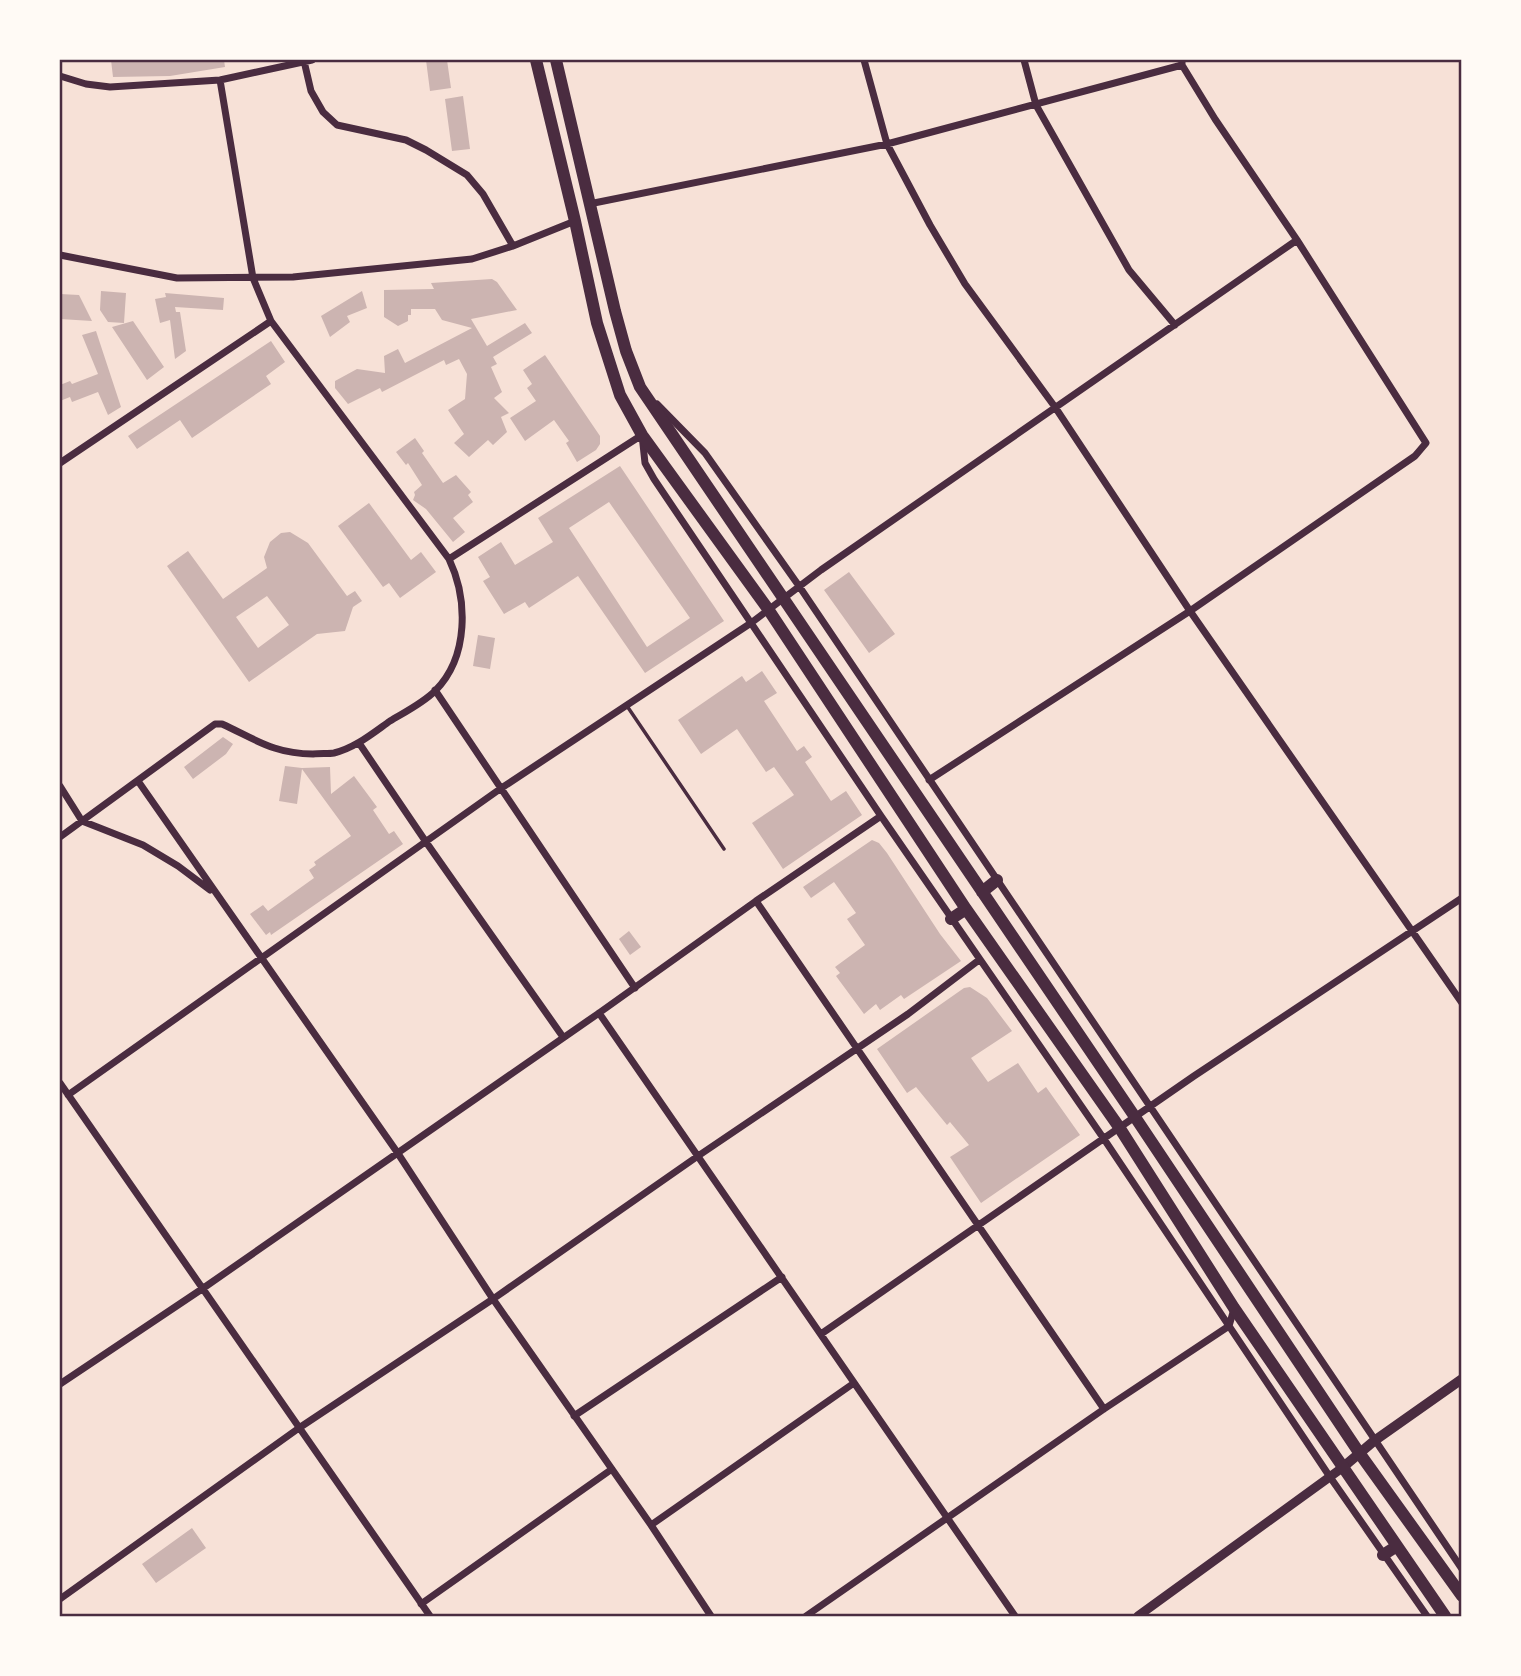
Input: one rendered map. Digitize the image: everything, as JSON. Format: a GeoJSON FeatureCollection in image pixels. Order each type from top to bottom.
{"type":"FeatureCollection","features":[{"type":"Feature","properties":{"kind":"highway"},"geometry":{"type":"LineString","coordinates":[[536,60],[608,363],[620,395],[642,435],[768,609],[966,909],[1119,1127],[1234,1308],[1445,1616]]}},
{"type":"Feature","properties":{"kind":"highway"},"geometry":{"type":"LineString","coordinates":[[556,60],[626,352],[640,387],[1360,1454],[1461,1596]]}},
{"type":"Feature","properties":{"kind":"highway"},"geometry":{"type":"LineString","coordinates":[[982,892],[998,880]]}},
{"type":"Feature","properties":{"kind":"highway"},"geometry":{"type":"LineString","coordinates":[[951,919],[966,909]]}},
{"type":"Feature","properties":{"kind":"highway"},"geometry":{"type":"LineString","coordinates":[[1383,1555],[1397,1546]]}},
{"type":"Feature","properties":{"kind":"main road"},"geometry":{"type":"LineString","coordinates":[[1342,1468],[1374,1441],[1461,1379]]}},
{"type":"Feature","properties":{"kind":"street"},"geometry":{"type":"LineString","coordinates":[[60,76],[86,84],[110,87],[220,80],[308,60],[311,91],[323,112],[337,125],[406,140],[467,176],[484,194],[513,246]]}},
{"type":"Feature","properties":{"kind":"street"},"geometry":{"type":"LineString","coordinates":[[864,60],[887,144],[965,284],[1055,407],[1190,611],[1461,1003]]}},
{"type":"Feature","properties":{"kind":"street"},"geometry":{"type":"LineString","coordinates":[[1024,60],[1036,105],[1129,270],[1175,325]]}},
{"type":"Feature","properties":{"kind":"street"},"geometry":{"type":"LineString","coordinates":[[589,204],[887,144],[1036,105],[1182,62],[1215,119],[1297,240],[1426,443],[1415,456],[1190,611],[929,780]]}},
{"type":"Feature","properties":{"kind":"street"},"geometry":{"type":"LineString","coordinates":[[60,837],[215,724],[222,724],[283,752],[334,753],[359,743],[435,690],[453,663],[461,635],[461,593],[449,559],[271,321],[253,278],[220,80]]}},
{"type":"Feature","properties":{"kind":"street"},"geometry":{"type":"LineString","coordinates":[[60,255],[177,278],[293,278],[472,259],[575,221]]}},
{"type":"Feature","properties":{"kind":"street"},"geometry":{"type":"LineString","coordinates":[[68,1095],[500,789],[751,623],[799,586],[1297,240]]}},
{"type":"Feature","properties":{"kind":"street"},"geometry":{"type":"LineString","coordinates":[[60,463],[271,321]]}},
{"type":"Feature","properties":{"kind":"street"},"geometry":{"type":"LineString","coordinates":[[640,387],[705,453],[799,586],[1461,1569]]}},
{"type":"Feature","properties":{"kind":"street"},"geometry":{"type":"LineString","coordinates":[[449,559],[642,435],[645,463],[654,480],[1426,1616]]}},
{"type":"Feature","properties":{"kind":"street"},"geometry":{"type":"LineString","coordinates":[[435,690],[635,988]]}},
{"type":"Feature","properties":{"kind":"street"},"geometry":{"type":"LineString","coordinates":[[359,743],[563,1037]]}},
{"type":"Feature","properties":{"kind":"street"},"geometry":{"type":"LineString","coordinates":[[138,781],[397,1152],[493,1299],[651,1525],[711,1616]]}},
{"type":"Feature","properties":{"kind":"street"},"geometry":{"type":"LineString","coordinates":[[60,786],[82,821],[143,845],[197,878],[218,896]]}},
{"type":"Feature","properties":{"kind":"street"},"geometry":{"type":"LineString","coordinates":[[60,1384],[202,1289],[881,816]]}},
{"type":"Feature","properties":{"kind":"street"},"geometry":{"type":"LineString","coordinates":[[821,1334],[979,1227],[1119,1127],[1461,898]]}},
{"type":"Feature","properties":{"kind":"street"},"geometry":{"type":"LineString","coordinates":[[756,901],[1104,1409]]}},
{"type":"Feature","properties":{"kind":"street"},"geometry":{"type":"LineString","coordinates":[[60,1599],[299,1428],[493,1299],[857,1048],[979,960]]}},
{"type":"Feature","properties":{"kind":"street"},"geometry":{"type":"LineString","coordinates":[[599,1013],[1015,1616]]}},
{"type":"Feature","properties":{"kind":"street"},"geometry":{"type":"LineString","coordinates":[[60,1083],[430,1616]]}},
{"type":"Feature","properties":{"kind":"street"},"geometry":{"type":"LineString","coordinates":[[574,1416],[782,1277]]}},
{"type":"Feature","properties":{"kind":"street"},"geometry":{"type":"LineString","coordinates":[[806,1616],[1104,1409],[1229,1326],[1234,1308]]}},
{"type":"Feature","properties":{"kind":"street"},"geometry":{"type":"LineString","coordinates":[[651,1525],[854,1383]]}},
{"type":"Feature","properties":{"kind":"street"},"geometry":{"type":"LineString","coordinates":[[1138,1616],[1342,1468]]}},
{"type":"Feature","properties":{"kind":"street"},"geometry":{"type":"LineString","coordinates":[[421,1604],[611,1469]]}},
{"type":"Feature","properties":{"kind":"lane"},"geometry":{"type":"LineString","coordinates":[[627,706],[724,849]]}},
{"type":"Feature","properties":{"kind":"building"},"geometry":{"type":"Polygon","coordinates":[[[111,60],[224,60],[225,67],[170,76],[113,77],[111,60]]]}},
{"type":"Feature","properties":{"kind":"building"},"geometry":{"type":"Polygon","coordinates":[[[426,60],[447,60],[451,88],[430,91],[426,60]]]}},
{"type":"Feature","properties":{"kind":"building"},"geometry":{"type":"Polygon","coordinates":[[[463,96],[470,149],[452,151],[445,99],[463,96]]]}},
{"type":"Feature","properties":{"kind":"building"},"geometry":{"type":"Polygon","coordinates":[[[492,279],[517,310],[471,319],[487,346],[525,323],[532,333],[493,357],[497,364],[491,367],[502,392],[494,398],[509,413],[501,417],[507,432],[493,445],[488,440],[469,457],[454,443],[464,434],[448,410],[465,399],[467,374],[459,359],[446,365],[444,360],[382,392],[380,388],[348,404],[335,388],[335,381],[357,369],[385,373],[384,356],[398,349],[405,363],[472,328],[442,320],[435,309],[411,309],[408,321],[398,326],[384,317],[384,290],[434,289],[431,283],[492,279]]]}},
{"type":"Feature","properties":{"kind":"building"},"geometry":{"type":"Polygon","coordinates":[[[101,291],[126,293],[124,323],[108,322],[100,310],[101,291]]]}},
{"type":"Feature","properties":{"kind":"building"},"geometry":{"type":"Polygon","coordinates":[[[362,291],[367,308],[347,316],[350,322],[330,337],[321,316],[362,291]]]}},
{"type":"Feature","properties":{"kind":"building"},"geometry":{"type":"Polygon","coordinates":[[[165,293],[224,298],[223,310],[175,307],[176,312],[180,312],[186,351],[175,359],[170,320],[160,323],[155,299],[166,297],[165,293]]]}},
{"type":"Feature","properties":{"kind":"building"},"geometry":{"type":"Polygon","coordinates":[[[60,294],[79,295],[92,321],[60,319],[60,294]]]}},
{"type":"Feature","properties":{"kind":"building"},"geometry":{"type":"Polygon","coordinates":[[[133,321],[164,367],[147,380],[112,327],[133,321]]]}},
{"type":"Feature","properties":{"kind":"building"},"geometry":{"type":"Polygon","coordinates":[[[96,331],[121,407],[108,415],[98,392],[72,402],[70,397],[60,401],[60,385],[70,381],[72,384],[98,374],[82,335],[96,331]]]}},
{"type":"Feature","properties":{"kind":"building"},"geometry":{"type":"Polygon","coordinates":[[[271,341],[285,362],[266,376],[271,384],[192,438],[180,420],[137,449],[128,436],[271,341]]]}},
{"type":"Feature","properties":{"kind":"building"},"geometry":{"type":"Polygon","coordinates":[[[545,355],[600,436],[600,444],[596,450],[577,462],[566,443],[569,441],[554,420],[525,441],[510,418],[536,401],[527,388],[532,384],[523,370],[545,355]]]}},
{"type":"Feature","properties":{"kind":"building"},"geometry":{"type":"Polygon","coordinates":[[[415,438],[443,483],[456,475],[471,492],[468,495],[473,502],[453,518],[465,532],[453,542],[426,509],[413,500],[414,492],[422,485],[408,463],[406,465],[396,452],[415,438]]]}},
{"type":"Feature","properties":{"kind":"building"},"geometry":{"type":"Polygon","coordinates":[[[620,466],[724,621],[645,673],[578,576],[529,608],[525,602],[504,614],[483,581],[490,577],[478,557],[501,542],[515,565],[553,542],[538,518],[620,466]],[[609,502],[569,528],[647,647],[690,618],[609,502]]]}},
{"type":"Feature","properties":{"kind":"building"},"geometry":{"type":"Polygon","coordinates":[[[369,503],[411,560],[421,552],[436,572],[400,598],[389,583],[383,587],[338,526],[369,503]]]}},
{"type":"Feature","properties":{"kind":"building"},"geometry":{"type":"Polygon","coordinates":[[[290,532],[308,543],[347,596],[355,591],[362,601],[353,607],[345,631],[317,634],[249,682],[167,566],[188,551],[223,599],[267,568],[264,557],[270,542],[281,533],[290,532]],[[267,596],[236,617],[258,648],[289,625],[267,596]]]}},
{"type":"Feature","properties":{"kind":"building"},"geometry":{"type":"Polygon","coordinates":[[[849,572],[895,634],[869,653],[824,590],[849,572]]]}},
{"type":"Feature","properties":{"kind":"building"},"geometry":{"type":"Polygon","coordinates":[[[478,635],[495,638],[490,669],[473,666],[478,635]]]}},
{"type":"Feature","properties":{"kind":"building"},"geometry":{"type":"Polygon","coordinates":[[[762,671],[777,693],[764,701],[797,751],[804,746],[812,757],[805,762],[831,801],[846,791],[862,815],[783,869],[752,823],[794,795],[774,767],[766,772],[737,729],[701,754],[678,720],[742,676],[746,682],[762,671]]]}},
{"type":"Feature","properties":{"kind":"building"},"geometry":{"type":"Polygon","coordinates":[[[223,737],[233,744],[226,754],[193,779],[184,767],[223,737]]]}},
{"type":"Feature","properties":{"kind":"building"},"geometry":{"type":"Polygon","coordinates":[[[285,766],[330,767],[331,794],[354,776],[377,807],[373,810],[389,834],[394,831],[403,844],[271,935],[270,932],[266,935],[250,914],[263,905],[268,911],[314,878],[309,870],[316,865],[314,862],[351,836],[302,769],[297,804],[279,801],[285,766]]]}},
{"type":"Feature","properties":{"kind":"building"},"geometry":{"type":"Polygon","coordinates":[[[872,840],[879,843],[887,853],[961,961],[904,999],[901,995],[880,1010],[876,1004],[864,1014],[836,976],[840,973],[835,967],[865,945],[847,919],[856,913],[834,882],[811,898],[803,887],[872,840]]]}},
{"type":"Feature","properties":{"kind":"building"},"geometry":{"type":"Polygon","coordinates":[[[629,931],[641,947],[630,955],[619,939],[629,931]]]}},
{"type":"Feature","properties":{"kind":"building"},"geometry":{"type":"Polygon","coordinates":[[[970,987],[987,998],[1012,1031],[971,1058],[988,1082],[1018,1063],[1038,1093],[1046,1087],[1080,1135],[981,1203],[950,1157],[969,1145],[950,1122],[947,1125],[916,1087],[907,1093],[877,1049],[964,988],[970,987]]]}},
{"type":"Feature","properties":{"kind":"building"},"geometry":{"type":"Polygon","coordinates":[[[192,1528],[206,1548],[156,1583],[142,1564],[192,1528]]]}}]}
